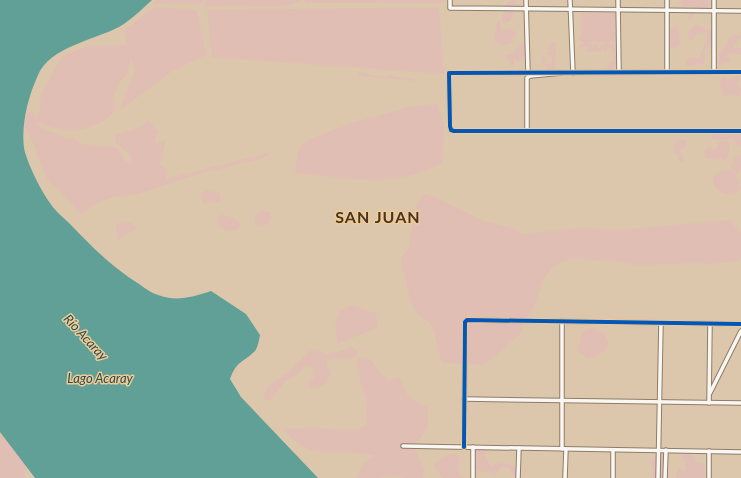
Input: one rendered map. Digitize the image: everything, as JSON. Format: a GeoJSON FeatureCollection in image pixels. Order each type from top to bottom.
{"type":"FeatureCollection","features":[{"type":"Feature","properties":{"kind":"street"},"geometry":{"type":"LineString","coordinates":[[450,0],[450,8],[741,11]]}},
{"type":"Feature","properties":{"kind":"street"},"geometry":{"type":"LineString","coordinates":[[526,0],[528,72]]}},
{"type":"Feature","properties":{"kind":"street"},"geometry":{"type":"LineString","coordinates":[[570,0],[574,73]]}},
{"type":"Feature","properties":{"kind":"street"},"geometry":{"type":"LineString","coordinates":[[618,0],[619,72]]}},
{"type":"Feature","properties":{"kind":"street"},"geometry":{"type":"LineString","coordinates":[[668,0],[668,72]]}},
{"type":"Feature","properties":{"kind":"street"},"geometry":{"type":"LineString","coordinates":[[714,0],[714,72]]}},
{"type":"Feature","properties":{"kind":"street"},"geometry":{"type":"LineString","coordinates":[[527,131],[527,78],[530,76],[560,75],[563,72]]}},
{"type":"Feature","properties":{"kind":"street"},"geometry":{"type":"LineString","coordinates":[[741,72],[450,73],[451,130],[454,131],[741,131]]}},
{"type":"Feature","properties":{"kind":"street"},"geometry":{"type":"LineString","coordinates":[[464,447],[465,322],[467,320],[741,324]]}},
{"type":"Feature","properties":{"kind":"street"},"geometry":{"type":"LineString","coordinates":[[562,321],[562,400],[565,478]]}},
{"type":"Feature","properties":{"kind":"street"},"geometry":{"type":"LineString","coordinates":[[658,478],[661,323]]}},
{"type":"Feature","properties":{"kind":"street"},"geometry":{"type":"LineString","coordinates":[[709,403],[710,324]]}},
{"type":"Feature","properties":{"kind":"street"},"geometry":{"type":"LineString","coordinates":[[709,395],[741,332]]}},
{"type":"Feature","properties":{"kind":"street"},"geometry":{"type":"LineString","coordinates":[[464,399],[741,403]]}},
{"type":"Feature","properties":{"kind":"street"},"geometry":{"type":"LineString","coordinates":[[403,446],[741,452]]}},
{"type":"Feature","properties":{"kind":"street"},"geometry":{"type":"LineString","coordinates":[[473,447],[473,478]]}},
{"type":"Feature","properties":{"kind":"street"},"geometry":{"type":"LineString","coordinates":[[518,478],[519,448]]}},
{"type":"Feature","properties":{"kind":"street"},"geometry":{"type":"LineString","coordinates":[[612,478],[613,450]]}},
{"type":"Feature","properties":{"kind":"street"},"geometry":{"type":"LineString","coordinates":[[665,478],[666,450]]}},
{"type":"Feature","properties":{"kind":"street"},"geometry":{"type":"LineString","coordinates":[[709,451],[709,478]]}},
{"type":"Feature","properties":{"kind":"shaded area"},"geometry":{"type":"Polygon","coordinates":[[[157,0],[204,0],[202,4],[152,4],[157,0]]]}},
{"type":"Feature","properties":{"kind":"shaded area"},"geometry":{"type":"Polygon","coordinates":[[[206,0],[302,0],[288,5],[276,6],[204,7],[206,0]]]}},
{"type":"Feature","properties":{"kind":"shaded area"},"geometry":{"type":"Polygon","coordinates":[[[305,0],[444,0],[444,3],[305,3],[305,0]]]}},
{"type":"Feature","properties":{"kind":"shaded area"},"geometry":{"type":"Polygon","coordinates":[[[511,0],[516,0],[515,4],[523,5],[524,8],[522,10],[515,11],[509,22],[504,24],[501,19],[502,14],[506,11],[504,7],[511,0]]]}},
{"type":"Feature","properties":{"kind":"shaded area"},"geometry":{"type":"Polygon","coordinates":[[[683,0],[709,0],[708,7],[693,12],[694,14],[689,20],[687,18],[691,12],[690,8],[698,7],[682,6],[683,0]]]}},
{"type":"Feature","properties":{"kind":"shaded area"},"geometry":{"type":"Polygon","coordinates":[[[155,7],[197,10],[206,55],[171,72],[119,111],[135,70],[131,59],[128,73],[119,83],[114,95],[115,111],[107,119],[88,128],[77,130],[56,129],[36,121],[40,108],[41,94],[62,56],[87,46],[127,45],[124,30],[155,7]]]}},
{"type":"Feature","properties":{"kind":"shaded area"},"geometry":{"type":"Polygon","coordinates":[[[439,7],[444,74],[212,57],[207,10],[439,7]]]}},
{"type":"Feature","properties":{"kind":"shaded area"},"geometry":{"type":"Polygon","coordinates":[[[581,13],[615,13],[615,42],[591,42],[592,46],[597,44],[599,48],[607,43],[615,45],[618,50],[619,62],[611,70],[608,69],[607,65],[614,60],[612,48],[608,48],[605,54],[605,50],[586,53],[588,46],[580,48],[579,46],[585,43],[580,40],[579,36],[582,34],[581,13]]]}},
{"type":"Feature","properties":{"kind":"shaded area"},"geometry":{"type":"Polygon","coordinates":[[[497,21],[500,21],[502,34],[503,29],[508,28],[516,32],[515,38],[512,37],[511,39],[514,43],[506,44],[505,46],[497,43],[494,36],[497,21]]]}},
{"type":"Feature","properties":{"kind":"shaded area"},"geometry":{"type":"Polygon","coordinates":[[[696,24],[706,29],[713,30],[710,47],[706,48],[703,55],[706,55],[704,64],[687,66],[685,63],[690,57],[700,57],[707,40],[707,33],[697,33],[691,42],[688,31],[696,24]]]}},
{"type":"Feature","properties":{"kind":"shaded area"},"geometry":{"type":"Polygon","coordinates":[[[676,26],[680,39],[679,46],[672,49],[670,46],[670,30],[676,26]]]}},
{"type":"Feature","properties":{"kind":"shaded area"},"geometry":{"type":"Polygon","coordinates":[[[735,34],[740,35],[741,37],[733,48],[741,48],[741,55],[736,53],[728,55],[727,57],[731,60],[731,62],[723,63],[722,66],[719,66],[718,61],[720,58],[718,53],[728,44],[728,39],[735,34]]]}},
{"type":"Feature","properties":{"kind":"shaded area"},"geometry":{"type":"Polygon","coordinates":[[[549,42],[556,44],[555,69],[546,70],[546,66],[541,63],[541,58],[544,56],[546,59],[545,64],[550,64],[552,59],[551,55],[546,55],[546,53],[549,52],[548,49],[551,45],[549,42]]]}},
{"type":"Feature","properties":{"kind":"shaded area"},"geometry":{"type":"Polygon","coordinates":[[[523,43],[525,45],[525,55],[522,61],[517,61],[514,58],[514,66],[509,65],[508,64],[510,61],[506,58],[506,55],[513,53],[519,45],[523,43]]]}},
{"type":"Feature","properties":{"kind":"shaded area"},"geometry":{"type":"Polygon","coordinates":[[[360,72],[380,77],[388,77],[391,75],[417,81],[357,76],[360,72]]]}},
{"type":"Feature","properties":{"kind":"shaded area"},"geometry":{"type":"Polygon","coordinates":[[[723,76],[729,79],[735,76],[741,77],[737,85],[741,89],[740,97],[735,96],[734,94],[725,97],[720,87],[721,78],[723,76]]]}},
{"type":"Feature","properties":{"kind":"shaded area"},"geometry":{"type":"Polygon","coordinates":[[[437,104],[444,125],[442,163],[423,172],[389,179],[375,180],[348,179],[294,173],[299,148],[310,139],[352,123],[409,107],[437,104]]]}},
{"type":"Feature","properties":{"kind":"shaded area"},"geometry":{"type":"Polygon","coordinates":[[[31,110],[34,113],[38,125],[45,130],[58,134],[65,139],[72,137],[80,144],[117,148],[126,162],[131,163],[130,155],[115,142],[116,135],[138,128],[148,120],[158,132],[155,140],[156,144],[166,139],[160,164],[165,168],[166,179],[270,152],[267,156],[253,161],[201,173],[135,195],[114,197],[95,204],[82,214],[75,209],[63,194],[51,183],[44,172],[29,134],[22,124],[23,118],[31,110]]]}},
{"type":"Feature","properties":{"kind":"shaded area"},"geometry":{"type":"Polygon","coordinates":[[[741,129],[741,146],[736,146],[738,143],[733,138],[726,140],[712,139],[712,133],[739,132],[741,129]]]}},
{"type":"Feature","properties":{"kind":"shaded area"},"geometry":{"type":"Polygon","coordinates":[[[684,139],[686,140],[686,146],[680,150],[680,153],[685,161],[680,162],[677,159],[679,156],[676,154],[674,147],[677,141],[684,139]]]}},
{"type":"Feature","properties":{"kind":"shaded area"},"geometry":{"type":"Polygon","coordinates":[[[728,141],[730,146],[725,161],[721,158],[717,160],[706,158],[704,152],[707,149],[707,145],[709,144],[711,148],[715,150],[718,146],[717,142],[728,141]]]}},
{"type":"Feature","properties":{"kind":"shaded area"},"geometry":{"type":"Polygon","coordinates":[[[741,156],[741,169],[736,176],[741,188],[734,196],[723,193],[714,186],[713,176],[715,173],[731,169],[734,158],[741,156]]]}},
{"type":"Feature","properties":{"kind":"shaded area"},"geometry":{"type":"Polygon","coordinates":[[[206,190],[220,193],[221,202],[203,204],[202,196],[206,190]]]}},
{"type":"Feature","properties":{"kind":"shaded area"},"geometry":{"type":"Polygon","coordinates":[[[424,194],[437,198],[484,221],[511,228],[523,234],[581,228],[620,230],[730,220],[741,233],[741,259],[739,261],[710,264],[695,263],[638,265],[611,260],[595,261],[577,258],[563,261],[551,269],[543,280],[534,307],[526,318],[520,334],[485,365],[442,363],[435,334],[431,325],[428,321],[418,316],[414,309],[407,288],[401,258],[409,247],[416,205],[424,194]]]}},
{"type":"Feature","properties":{"kind":"shaded area"},"geometry":{"type":"Polygon","coordinates":[[[261,211],[270,212],[272,218],[267,224],[258,226],[254,223],[254,216],[261,211]]]}},
{"type":"Feature","properties":{"kind":"shaded area"},"geometry":{"type":"Polygon","coordinates":[[[223,214],[239,221],[240,226],[235,231],[227,231],[219,226],[218,218],[223,214]]]}},
{"type":"Feature","properties":{"kind":"shaded area"},"geometry":{"type":"Polygon","coordinates":[[[125,221],[133,224],[137,228],[120,239],[117,239],[118,235],[115,225],[125,221]]]}},
{"type":"Feature","properties":{"kind":"shaded area"},"geometry":{"type":"Polygon","coordinates":[[[352,305],[378,314],[377,328],[337,344],[335,323],[340,311],[352,305]]]}},
{"type":"Feature","properties":{"kind":"shaded area"},"geometry":{"type":"Polygon","coordinates":[[[594,327],[599,333],[603,331],[609,343],[601,354],[588,358],[579,352],[577,347],[581,342],[580,340],[583,333],[594,327]]]}},
{"type":"Feature","properties":{"kind":"shaded area"},"geometry":{"type":"Polygon","coordinates":[[[352,347],[358,351],[357,355],[352,358],[344,360],[327,360],[326,364],[331,373],[326,384],[317,388],[310,388],[308,384],[315,377],[313,366],[304,367],[297,375],[285,381],[272,398],[266,402],[264,395],[267,387],[286,374],[311,350],[319,350],[328,355],[352,347]]]}},
{"type":"Feature","properties":{"kind":"shaded area"},"geometry":{"type":"Polygon","coordinates":[[[356,357],[370,359],[388,381],[401,377],[406,393],[412,399],[427,406],[428,423],[425,432],[414,445],[424,470],[423,478],[406,478],[396,475],[379,478],[356,478],[363,464],[374,456],[361,453],[314,451],[304,447],[294,440],[284,429],[311,428],[355,430],[367,426],[366,399],[357,371],[356,357]]]}},
{"type":"Feature","properties":{"kind":"shaded area"},"geometry":{"type":"Polygon","coordinates":[[[3,433],[13,440],[13,449],[15,453],[20,454],[27,461],[25,466],[27,469],[23,476],[24,478],[0,478],[0,434],[3,433]]]}},
{"type":"Feature","properties":{"kind":"shaded area"},"geometry":{"type":"Polygon","coordinates":[[[480,448],[487,451],[484,455],[492,467],[491,470],[494,464],[503,462],[516,467],[517,474],[514,475],[511,473],[511,469],[508,467],[501,467],[495,476],[491,471],[480,472],[475,469],[471,456],[478,457],[474,450],[480,448]]]}},
{"type":"Feature","properties":{"kind":"shaded area"},"geometry":{"type":"Polygon","coordinates":[[[449,454],[456,454],[459,457],[460,463],[458,473],[464,478],[442,478],[438,471],[434,468],[434,464],[449,454]]]}},
{"type":"Feature","properties":{"kind":"shaded area"},"geometry":{"type":"Polygon","coordinates":[[[689,454],[695,457],[696,462],[703,464],[705,467],[705,478],[677,478],[675,476],[679,467],[683,472],[686,470],[685,460],[681,459],[682,455],[689,454]]]}},
{"type":"Feature","properties":{"kind":"shaded area"},"geometry":{"type":"Polygon","coordinates":[[[662,455],[667,459],[665,466],[671,478],[654,478],[652,472],[659,469],[656,467],[656,470],[653,469],[651,463],[655,456],[660,458],[662,455]]]}},
{"type":"Feature","properties":{"kind":"water","name":"Lago Acaray"},"geometry":{"type":"Polygon","coordinates":[[[0,0],[152,0],[132,18],[119,27],[62,51],[44,65],[34,84],[24,121],[24,148],[31,169],[46,198],[54,209],[103,257],[129,278],[150,292],[171,298],[184,298],[211,291],[246,314],[260,335],[257,348],[235,368],[230,379],[241,397],[318,478],[35,478],[0,432],[0,0]]]}},
{"type":"Feature","properties":{"kind":"cycle path"},"geometry":{"type":"LineString","coordinates":[[741,72],[449,73],[450,126],[451,130],[454,131],[741,131]]}},
{"type":"Feature","properties":{"kind":"cycle path"},"geometry":{"type":"LineString","coordinates":[[464,447],[465,322],[467,320],[741,324]]}},
{"type":"Feature","properties":{"kind":"district","name":"SAN JUAN"},"geometry":{"type":"Point","coordinates":[378,217]}},
{"type":"Feature","properties":{"kind":"water label","name":"Río Acaray"},"geometry":{"type":"Point","coordinates":[86,337]}}]}
